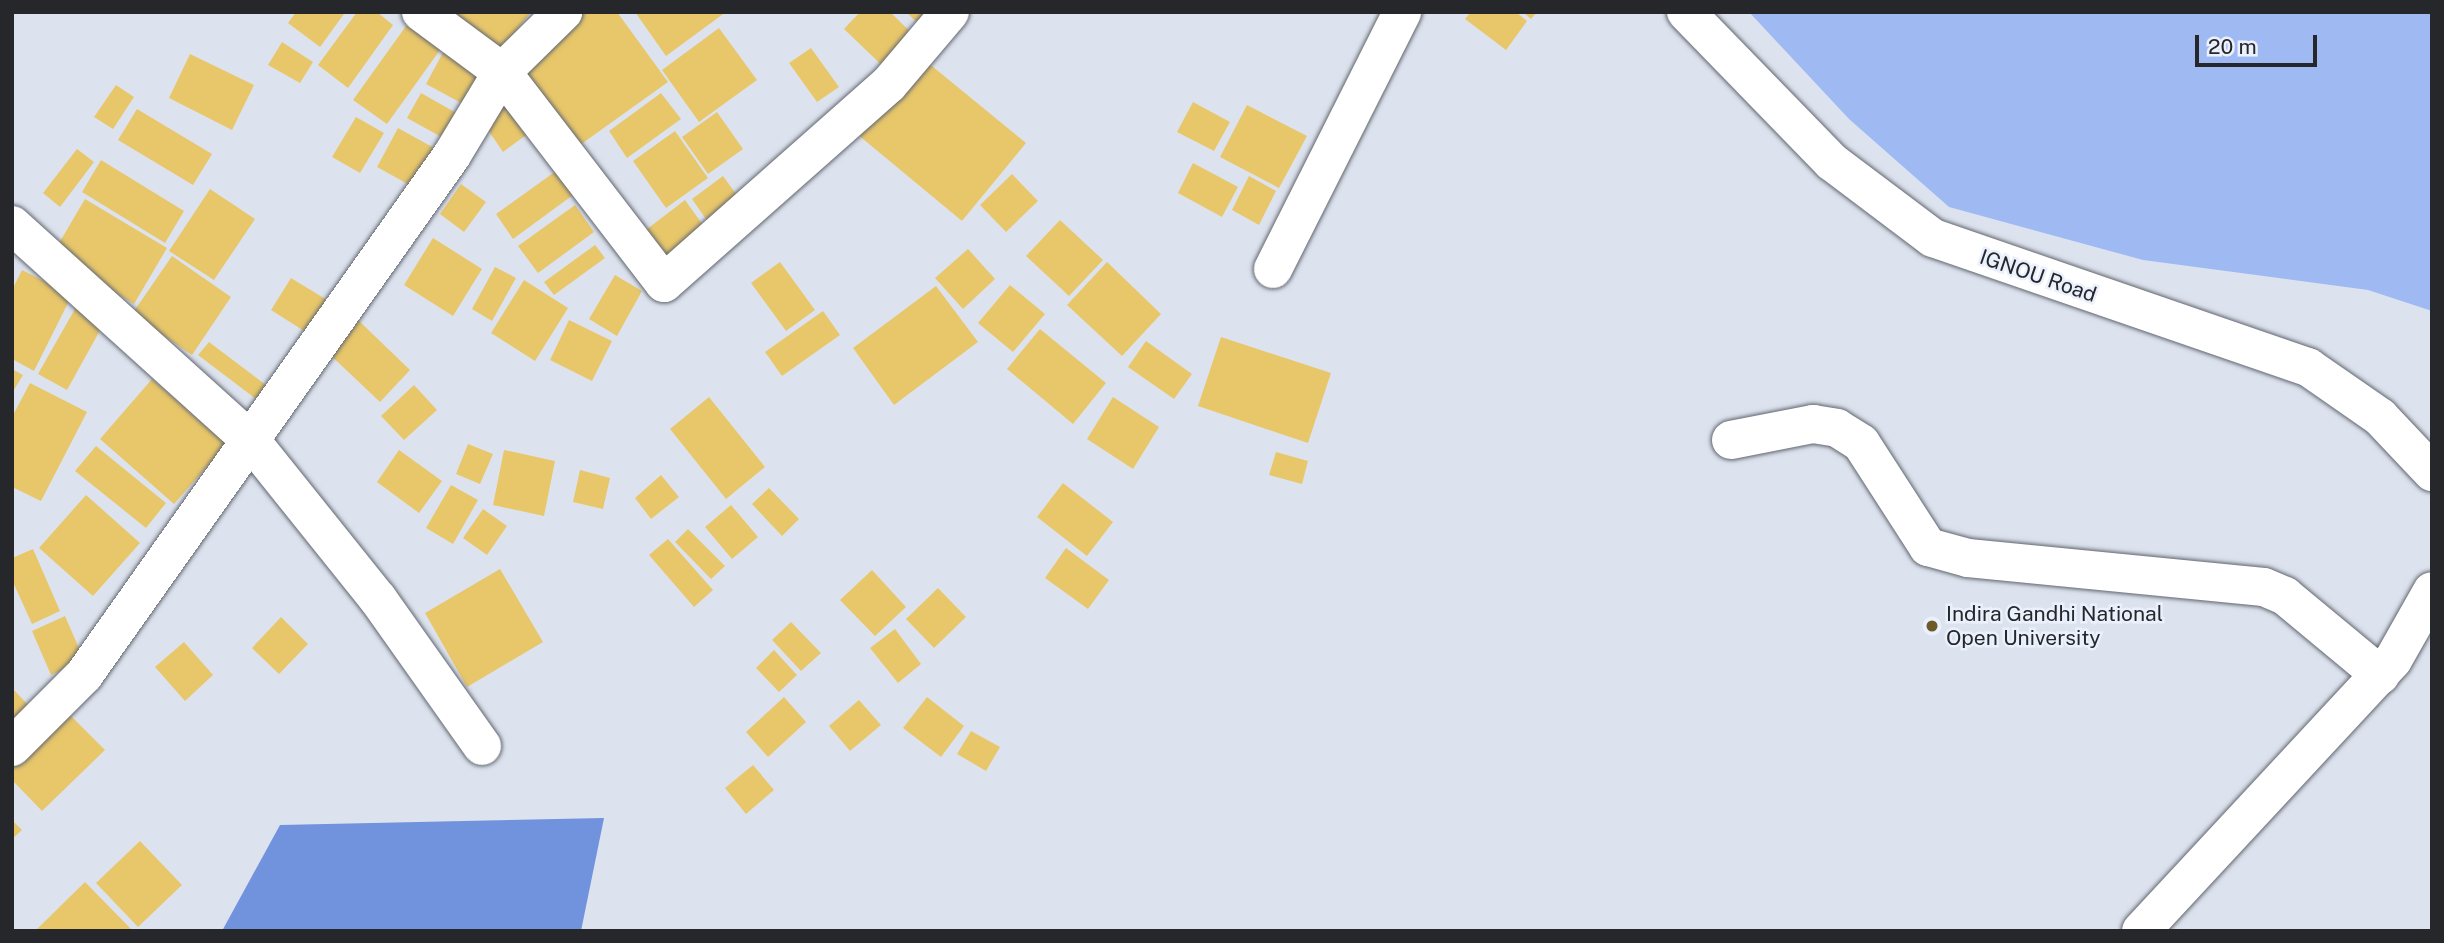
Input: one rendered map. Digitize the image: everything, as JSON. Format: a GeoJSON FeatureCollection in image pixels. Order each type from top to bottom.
{"type":"FeatureCollection","features":[{"type":"Feature","properties":{"kind":"street"},"geometry":{"type":"LineString","coordinates":[[421,12],[502,72],[664,283],[889,85],[950,12]]}},
{"type":"Feature","properties":{"kind":"street"},"geometry":{"type":"LineString","coordinates":[[12,747],[83,675],[252,442],[452,155],[502,72],[563,12]]}},
{"type":"Feature","properties":{"kind":"street"},"geometry":{"type":"LineString","coordinates":[[1273,269],[1402,12]]}},
{"type":"Feature","properties":{"kind":"street","name":"IGNOU Road"},"geometry":{"type":"LineString","coordinates":[[1686,12],[1832,162],[1933,237],[2308,368],[2380,417],[2432,472]]}},
{"type":"Feature","properties":{"kind":"street"},"geometry":{"type":"LineString","coordinates":[[12,225],[252,442],[378,599],[482,746]]}},
{"type":"Feature","properties":{"kind":"street"},"geometry":{"type":"LineString","coordinates":[[1731,440],[1813,424],[1836,428],[1861,443],[1928,547],[1968,558],[2264,587],[2285,596],[2387,667]]}},
{"type":"Feature","properties":{"kind":"street"},"geometry":{"type":"LineString","coordinates":[[2141,931],[2387,667],[2432,591]]}},
{"type":"Feature","properties":{"kind":"street"},"geometry":{"type":"LineString","coordinates":[[2387,667],[2432,648]]}},
{"type":"Feature","properties":{"kind":"shaded area"},"geometry":{"type":"Polygon","coordinates":[[[1749,12],[2432,12],[2432,311],[2368,290],[2143,260],[1949,207],[1849,119],[1749,12]]]}},
{"type":"Feature","properties":{"kind":"shaded area"},"geometry":{"type":"Polygon","coordinates":[[[604,818],[581,931],[222,931],[280,825],[604,818]]]}},
{"type":"Feature","properties":{"kind":"building"},"geometry":{"type":"Polygon","coordinates":[[[296,12],[344,14],[320,47],[288,23],[296,12]]]}},
{"type":"Feature","properties":{"kind":"building"},"geometry":{"type":"Polygon","coordinates":[[[357,12],[377,12],[393,25],[348,88],[318,65],[357,12]]]}},
{"type":"Feature","properties":{"kind":"building"},"geometry":{"type":"Polygon","coordinates":[[[416,12],[450,36],[387,124],[353,100],[416,12]]]}},
{"type":"Feature","properties":{"kind":"building"},"geometry":{"type":"Polygon","coordinates":[[[459,12],[531,12],[499,52],[456,17],[459,12]]]}},
{"type":"Feature","properties":{"kind":"building"},"geometry":{"type":"Polygon","coordinates":[[[585,12],[617,12],[668,82],[573,150],[512,65],[585,12]]]}},
{"type":"Feature","properties":{"kind":"building"},"geometry":{"type":"Polygon","coordinates":[[[635,12],[726,12],[666,56],[635,12]]]}},
{"type":"Feature","properties":{"kind":"building"},"geometry":{"type":"Polygon","coordinates":[[[860,12],[890,12],[921,42],[891,74],[844,29],[860,12]]]}},
{"type":"Feature","properties":{"kind":"building"},"geometry":{"type":"Polygon","coordinates":[[[906,12],[940,12],[924,29],[906,12]]]}},
{"type":"Feature","properties":{"kind":"building"},"geometry":{"type":"Polygon","coordinates":[[[1471,12],[1516,12],[1527,21],[1506,50],[1465,19],[1471,12]]]}},
{"type":"Feature","properties":{"kind":"building"},"geometry":{"type":"Polygon","coordinates":[[[1523,12],[1537,12],[1531,19],[1523,12]]]}},
{"type":"Feature","properties":{"kind":"building"},"geometry":{"type":"Polygon","coordinates":[[[719,28],[757,80],[699,122],[662,70],[719,28]]]}},
{"type":"Feature","properties":{"kind":"building"},"geometry":{"type":"Polygon","coordinates":[[[282,42],[313,62],[300,83],[268,65],[282,42]]]}},
{"type":"Feature","properties":{"kind":"building"},"geometry":{"type":"Polygon","coordinates":[[[446,47],[496,75],[476,111],[426,84],[446,47]]]}},
{"type":"Feature","properties":{"kind":"building"},"geometry":{"type":"Polygon","coordinates":[[[811,48],[839,87],[817,102],[789,63],[811,48]]]}},
{"type":"Feature","properties":{"kind":"building"},"geometry":{"type":"Polygon","coordinates":[[[190,54],[254,85],[232,130],[169,98],[190,54]]]}},
{"type":"Feature","properties":{"kind":"building"},"geometry":{"type":"Polygon","coordinates":[[[921,57],[1026,143],[962,221],[857,134],[921,57]]]}},
{"type":"Feature","properties":{"kind":"building"},"geometry":{"type":"Polygon","coordinates":[[[116,85],[134,97],[113,129],[94,117],[116,85]]]}},
{"type":"Feature","properties":{"kind":"building"},"geometry":{"type":"Polygon","coordinates":[[[421,93],[467,119],[454,144],[407,118],[421,93]]]}},
{"type":"Feature","properties":{"kind":"building"},"geometry":{"type":"Polygon","coordinates":[[[661,93],[681,119],[627,158],[609,131],[661,93]]]}},
{"type":"Feature","properties":{"kind":"building"},"geometry":{"type":"Polygon","coordinates":[[[512,100],[533,130],[503,152],[482,121],[512,100]]]}},
{"type":"Feature","properties":{"kind":"building"},"geometry":{"type":"Polygon","coordinates":[[[1193,102],[1230,122],[1214,151],[1177,132],[1193,102]]]}},
{"type":"Feature","properties":{"kind":"building"},"geometry":{"type":"Polygon","coordinates":[[[1247,105],[1307,136],[1279,188],[1220,157],[1247,105]]]}},
{"type":"Feature","properties":{"kind":"building"},"geometry":{"type":"Polygon","coordinates":[[[137,109],[212,154],[193,185],[118,140],[137,109]]]}},
{"type":"Feature","properties":{"kind":"building"},"geometry":{"type":"Polygon","coordinates":[[[717,112],[743,149],[708,174],[682,137],[717,112]]]}},
{"type":"Feature","properties":{"kind":"building"},"geometry":{"type":"Polygon","coordinates":[[[356,117],[384,133],[360,173],[332,157],[356,117]]]}},
{"type":"Feature","properties":{"kind":"building"},"geometry":{"type":"Polygon","coordinates":[[[398,128],[445,154],[424,193],[377,167],[398,128]]]}},
{"type":"Feature","properties":{"kind":"building"},"geometry":{"type":"Polygon","coordinates":[[[675,131],[708,178],[666,208],[633,161],[675,131]]]}},
{"type":"Feature","properties":{"kind":"building"},"geometry":{"type":"Polygon","coordinates":[[[77,149],[94,162],[60,207],[43,193],[77,149]]]}},
{"type":"Feature","properties":{"kind":"building"},"geometry":{"type":"Polygon","coordinates":[[[101,160],[184,211],[165,243],[82,192],[101,160]]]}},
{"type":"Feature","properties":{"kind":"building"},"geometry":{"type":"Polygon","coordinates":[[[1193,163],[1238,187],[1222,217],[1178,193],[1193,163]]]}},
{"type":"Feature","properties":{"kind":"building"},"geometry":{"type":"Polygon","coordinates":[[[556,171],[573,195],[513,239],[496,214],[556,171]]]}},
{"type":"Feature","properties":{"kind":"building"},"geometry":{"type":"Polygon","coordinates":[[[1012,174],[1038,201],[1006,232],[980,205],[1012,174]]]}},
{"type":"Feature","properties":{"kind":"building"},"geometry":{"type":"Polygon","coordinates":[[[723,176],[747,209],[715,232],[692,199],[723,176]]]}},
{"type":"Feature","properties":{"kind":"building"},"geometry":{"type":"Polygon","coordinates":[[[1249,176],[1276,191],[1259,225],[1232,210],[1249,176]]]}},
{"type":"Feature","properties":{"kind":"building"},"geometry":{"type":"Polygon","coordinates":[[[461,184],[486,202],[464,232],[440,214],[461,184]]]}},
{"type":"Feature","properties":{"kind":"building"},"geometry":{"type":"Polygon","coordinates":[[[210,189],[255,219],[214,280],[169,251],[210,189]]]}},
{"type":"Feature","properties":{"kind":"building"},"geometry":{"type":"Polygon","coordinates":[[[85,199],[167,248],[134,304],[52,255],[85,199]]]}},
{"type":"Feature","properties":{"kind":"building"},"geometry":{"type":"Polygon","coordinates":[[[685,200],[713,239],[658,276],[634,239],[685,200]]]}},
{"type":"Feature","properties":{"kind":"building"},"geometry":{"type":"Polygon","coordinates":[[[575,205],[594,232],[538,273],[518,246],[575,205]]]}},
{"type":"Feature","properties":{"kind":"building"},"geometry":{"type":"Polygon","coordinates":[[[1060,220],[1103,260],[1069,296],[1026,256],[1060,220]]]}},
{"type":"Feature","properties":{"kind":"building"},"geometry":{"type":"Polygon","coordinates":[[[433,238],[482,269],[453,316],[404,285],[433,238]]]}},
{"type":"Feature","properties":{"kind":"building"},"geometry":{"type":"Polygon","coordinates":[[[595,245],[605,258],[554,295],[544,282],[595,245]]]}},
{"type":"Feature","properties":{"kind":"building"},"geometry":{"type":"Polygon","coordinates":[[[968,249],[995,279],[963,309],[935,278],[968,249]]]}},
{"type":"Feature","properties":{"kind":"building"},"geometry":{"type":"Polygon","coordinates":[[[172,256],[231,297],[192,355],[132,314],[172,256]]]}},
{"type":"Feature","properties":{"kind":"building"},"geometry":{"type":"Polygon","coordinates":[[[780,262],[815,310],[786,331],[751,283],[780,262]]]}},
{"type":"Feature","properties":{"kind":"building"},"geometry":{"type":"Polygon","coordinates":[[[1107,262],[1161,314],[1122,356],[1067,305],[1107,262]]]}},
{"type":"Feature","properties":{"kind":"building"},"geometry":{"type":"Polygon","coordinates":[[[495,267],[516,278],[492,321],[472,309],[495,267]]]}},
{"type":"Feature","properties":{"kind":"building"},"geometry":{"type":"Polygon","coordinates":[[[22,270],[72,295],[34,371],[12,359],[12,290],[22,270]]]}},
{"type":"Feature","properties":{"kind":"building"},"geometry":{"type":"Polygon","coordinates":[[[615,275],[642,291],[617,336],[589,319],[615,275]]]}},
{"type":"Feature","properties":{"kind":"building"},"geometry":{"type":"Polygon","coordinates":[[[291,278],[332,303],[312,336],[271,310],[291,278]]]}},
{"type":"Feature","properties":{"kind":"building"},"geometry":{"type":"Polygon","coordinates":[[[524,280],[568,308],[535,361],[491,333],[524,280]]]}},
{"type":"Feature","properties":{"kind":"building"},"geometry":{"type":"Polygon","coordinates":[[[1010,285],[1045,314],[1013,352],[978,323],[1010,285]]]}},
{"type":"Feature","properties":{"kind":"building"},"geometry":{"type":"Polygon","coordinates":[[[936,286],[978,342],[894,405],[853,348],[936,286]]]}},
{"type":"Feature","properties":{"kind":"building"},"geometry":{"type":"Polygon","coordinates":[[[80,300],[108,316],[67,390],[38,374],[80,300]]]}},
{"type":"Feature","properties":{"kind":"building"},"geometry":{"type":"Polygon","coordinates":[[[823,311],[840,335],[782,376],[765,352],[823,311]]]}},
{"type":"Feature","properties":{"kind":"building"},"geometry":{"type":"Polygon","coordinates":[[[355,317],[410,370],[380,402],[324,349],[355,317]]]}},
{"type":"Feature","properties":{"kind":"building"},"geometry":{"type":"Polygon","coordinates":[[[569,320],[612,341],[592,381],[550,360],[569,320]]]}},
{"type":"Feature","properties":{"kind":"building"},"geometry":{"type":"Polygon","coordinates":[[[1040,329],[1106,383],[1073,424],[1007,369],[1040,329]]]}},
{"type":"Feature","properties":{"kind":"building"},"geometry":{"type":"Polygon","coordinates":[[[1221,337],[1331,373],[1308,443],[1198,406],[1221,337]]]}},
{"type":"Feature","properties":{"kind":"building"},"geometry":{"type":"Polygon","coordinates":[[[1146,341],[1192,374],[1174,399],[1128,367],[1146,341]]]}},
{"type":"Feature","properties":{"kind":"building"},"geometry":{"type":"Polygon","coordinates":[[[209,342],[270,388],[260,402],[198,355],[209,342]]]}},
{"type":"Feature","properties":{"kind":"building"},"geometry":{"type":"Polygon","coordinates":[[[12,369],[23,375],[12,393],[12,369]]]}},
{"type":"Feature","properties":{"kind":"building"},"geometry":{"type":"Polygon","coordinates":[[[152,379],[227,444],[174,504],[100,439],[152,379]]]}},
{"type":"Feature","properties":{"kind":"building"},"geometry":{"type":"Polygon","coordinates":[[[30,383],[87,412],[41,501],[12,487],[12,417],[30,383]]]}},
{"type":"Feature","properties":{"kind":"building"},"geometry":{"type":"Polygon","coordinates":[[[414,385],[437,410],[404,440],[381,416],[414,385]]]}},
{"type":"Feature","properties":{"kind":"building"},"geometry":{"type":"Polygon","coordinates":[[[709,397],[765,467],[726,499],[670,429],[709,397]]]}},
{"type":"Feature","properties":{"kind":"building"},"geometry":{"type":"Polygon","coordinates":[[[1113,397],[1159,427],[1133,469],[1087,439],[1113,397]]]}},
{"type":"Feature","properties":{"kind":"building"},"geometry":{"type":"Polygon","coordinates":[[[468,444],[493,454],[480,484],[456,474],[468,444]]]}},
{"type":"Feature","properties":{"kind":"building"},"geometry":{"type":"Polygon","coordinates":[[[96,446],[166,503],[146,528],[75,471],[96,446]]]}},
{"type":"Feature","properties":{"kind":"building"},"geometry":{"type":"Polygon","coordinates":[[[399,450],[442,481],[419,513],[377,482],[399,450]]]}},
{"type":"Feature","properties":{"kind":"building"},"geometry":{"type":"Polygon","coordinates":[[[504,450],[555,461],[544,516],[493,505],[504,450]]]}},
{"type":"Feature","properties":{"kind":"building"},"geometry":{"type":"Polygon","coordinates":[[[1276,452],[1308,461],[1302,484],[1269,475],[1276,452]]]}},
{"type":"Feature","properties":{"kind":"building"},"geometry":{"type":"Polygon","coordinates":[[[580,470],[610,478],[603,509],[573,502],[580,470]]]}},
{"type":"Feature","properties":{"kind":"building"},"geometry":{"type":"Polygon","coordinates":[[[661,475],[679,497],[651,519],[635,498],[661,475]]]}},
{"type":"Feature","properties":{"kind":"building"},"geometry":{"type":"Polygon","coordinates":[[[1063,483],[1113,522],[1087,556],[1037,517],[1063,483]]]}},
{"type":"Feature","properties":{"kind":"building"},"geometry":{"type":"Polygon","coordinates":[[[451,485],[478,500],[453,544],[426,528],[451,485]]]}},
{"type":"Feature","properties":{"kind":"building"},"geometry":{"type":"Polygon","coordinates":[[[769,488],[799,519],[782,536],[752,504],[769,488]]]}},
{"type":"Feature","properties":{"kind":"building"},"geometry":{"type":"Polygon","coordinates":[[[86,495],[140,543],[93,596],[39,548],[86,495]]]}},
{"type":"Feature","properties":{"kind":"building"},"geometry":{"type":"Polygon","coordinates":[[[731,505],[758,537],[732,559],[705,527],[731,505]]]}},
{"type":"Feature","properties":{"kind":"building"},"geometry":{"type":"Polygon","coordinates":[[[483,509],[507,526],[487,555],[463,538],[483,509]]]}},
{"type":"Feature","properties":{"kind":"building"},"geometry":{"type":"Polygon","coordinates":[[[688,529],[725,566],[711,579],[675,542],[688,529]]]}},
{"type":"Feature","properties":{"kind":"building"},"geometry":{"type":"Polygon","coordinates":[[[668,539],[713,590],[694,607],[649,555],[668,539]]]}},
{"type":"Feature","properties":{"kind":"building"},"geometry":{"type":"Polygon","coordinates":[[[1066,548],[1109,580],[1088,609],[1045,578],[1066,548]]]}},
{"type":"Feature","properties":{"kind":"building"},"geometry":{"type":"Polygon","coordinates":[[[33,549],[60,611],[32,624],[12,580],[12,558],[33,549]]]}},
{"type":"Feature","properties":{"kind":"building"},"geometry":{"type":"Polygon","coordinates":[[[500,569],[543,642],[467,687],[425,613],[500,569]]]}},
{"type":"Feature","properties":{"kind":"building"},"geometry":{"type":"Polygon","coordinates":[[[872,570],[906,607],[875,636],[840,600],[872,570]]]}},
{"type":"Feature","properties":{"kind":"building"},"geometry":{"type":"Polygon","coordinates":[[[938,588],[966,617],[934,648],[906,619],[938,588]]]}},
{"type":"Feature","properties":{"kind":"building"},"geometry":{"type":"Polygon","coordinates":[[[65,616],[84,660],[51,675],[32,631],[65,616]]]}},
{"type":"Feature","properties":{"kind":"building"},"geometry":{"type":"Polygon","coordinates":[[[281,617],[308,644],[279,674],[252,648],[281,617]]]}},
{"type":"Feature","properties":{"kind":"building"},"geometry":{"type":"Polygon","coordinates":[[[791,622],[821,653],[801,671],[772,640],[791,622]]]}},
{"type":"Feature","properties":{"kind":"building"},"geometry":{"type":"Polygon","coordinates":[[[895,629],[921,664],[898,683],[870,648],[895,629]]]}},
{"type":"Feature","properties":{"kind":"building"},"geometry":{"type":"Polygon","coordinates":[[[184,642],[213,675],[185,701],[155,667],[184,642]]]}},
{"type":"Feature","properties":{"kind":"building"},"geometry":{"type":"Polygon","coordinates":[[[774,650],[797,675],[779,692],[756,668],[774,650]]]}},
{"type":"Feature","properties":{"kind":"building"},"geometry":{"type":"Polygon","coordinates":[[[12,688],[32,709],[12,729],[12,688]]]}},
{"type":"Feature","properties":{"kind":"building"},"geometry":{"type":"Polygon","coordinates":[[[784,697],[806,722],[768,757],[746,732],[784,697]]]}},
{"type":"Feature","properties":{"kind":"building"},"geometry":{"type":"Polygon","coordinates":[[[927,697],[964,726],[941,757],[903,728],[927,697]]]}},
{"type":"Feature","properties":{"kind":"building"},"geometry":{"type":"Polygon","coordinates":[[[859,700],[881,725],[850,751],[829,726],[859,700]]]}},
{"type":"Feature","properties":{"kind":"building"},"geometry":{"type":"Polygon","coordinates":[[[67,712],[105,750],[42,811],[12,780],[12,765],[67,712]]]}},
{"type":"Feature","properties":{"kind":"building"},"geometry":{"type":"Polygon","coordinates":[[[971,731],[1000,747],[986,771],[957,754],[971,731]]]}},
{"type":"Feature","properties":{"kind":"building"},"geometry":{"type":"Polygon","coordinates":[[[753,765],[774,790],[746,814],[725,788],[753,765]]]}},
{"type":"Feature","properties":{"kind":"building"},"geometry":{"type":"Polygon","coordinates":[[[12,820],[22,830],[12,839],[12,820]]]}},
{"type":"Feature","properties":{"kind":"building"},"geometry":{"type":"Polygon","coordinates":[[[140,841],[182,885],[138,927],[96,883],[140,841]]]}},
{"type":"Feature","properties":{"kind":"building"},"geometry":{"type":"Polygon","coordinates":[[[85,882],[133,931],[35,931],[85,882]]]}},
{"type":"Feature","properties":{"kind":"place","name":"Indira Gandhi National Open University"},"geometry":{"type":"Point","coordinates":[1932,626]}}]}
